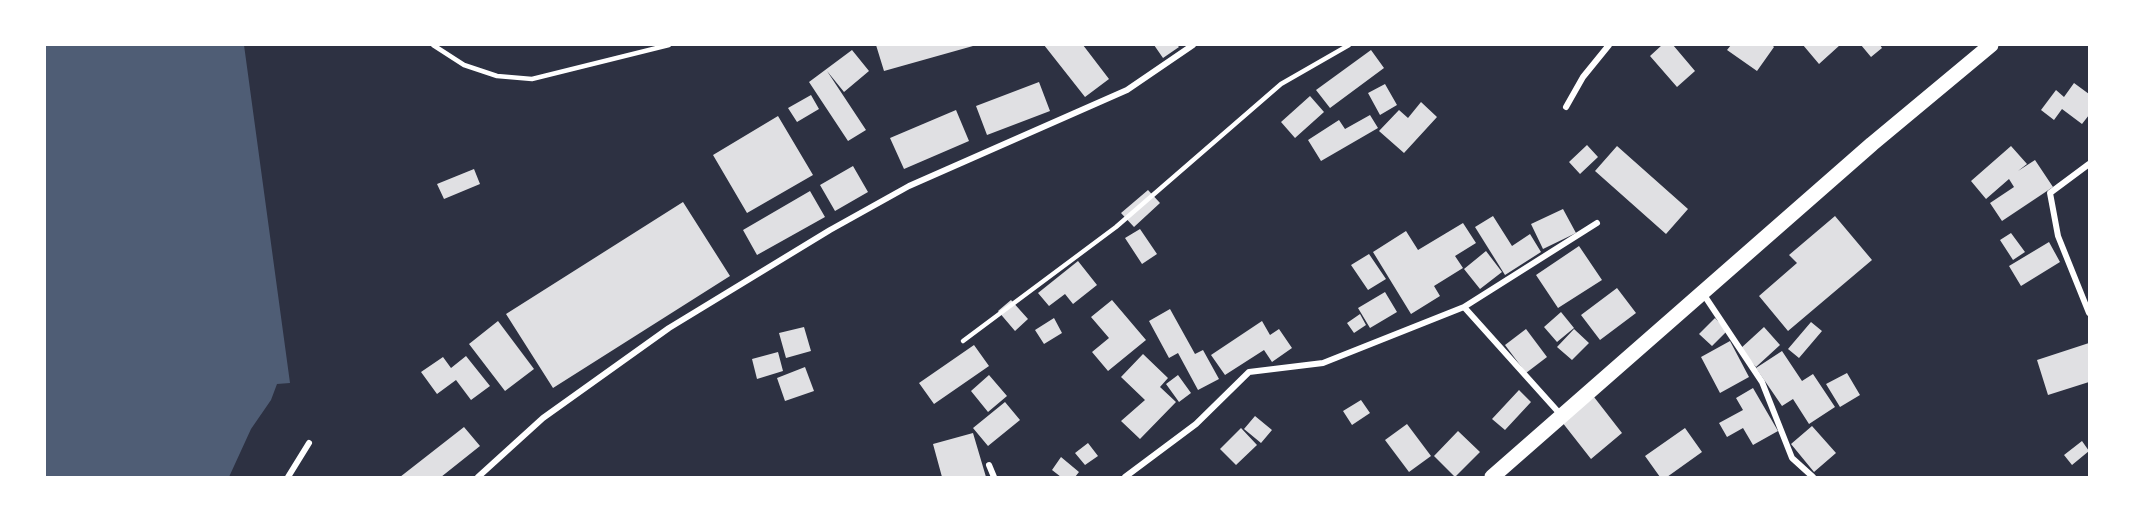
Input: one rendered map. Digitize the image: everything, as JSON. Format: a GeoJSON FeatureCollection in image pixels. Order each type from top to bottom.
{"type":"FeatureCollection","features":[{"type":"Feature","properties":{"kind":"main road"},"geometry":{"type":"LineString","coordinates":[[1492,477],[1701,292],[1991,45]]}},
{"type":"Feature","properties":{"kind":"street"},"geometry":{"type":"LineString","coordinates":[[478,477],[543,418],[669,328],[830,230],[909,186],[1127,90],[1193,45]]}},
{"type":"Feature","properties":{"kind":"street"},"geometry":{"type":"LineString","coordinates":[[1566,107],[1583,77],[1609,45]]}},
{"type":"Feature","properties":{"kind":"street"},"geometry":{"type":"LineString","coordinates":[[2089,164],[2050,194],[2058,236],[2089,313]]}},
{"type":"Feature","properties":{"kind":"street"},"geometry":{"type":"LineString","coordinates":[[1125,477],[1196,424],[1249,372],[1323,363],[1464,307],[1597,223]]}},
{"type":"Feature","properties":{"kind":"street"},"geometry":{"type":"LineString","coordinates":[[1701,292],[1762,382],[1792,458],[1813,477]]}},
{"type":"Feature","properties":{"kind":"street"},"geometry":{"type":"LineString","coordinates":[[1464,307],[1562,416]]}},
{"type":"Feature","properties":{"kind":"street"},"geometry":{"type":"LineString","coordinates":[[288,477],[309,443]]}},
{"type":"Feature","properties":{"kind":"street"},"geometry":{"type":"LineString","coordinates":[[988,465],[994,477]]}},
{"type":"Feature","properties":{"kind":"lane"},"geometry":{"type":"LineString","coordinates":[[433,45],[464,65],[497,76],[532,79],[669,45]]}},
{"type":"Feature","properties":{"kind":"lane"},"geometry":{"type":"LineString","coordinates":[[963,341],[1116,227],[1281,84],[1349,45]]}},
{"type":"Feature","properties":{"kind":"water"},"geometry":{"type":"Polygon","coordinates":[[[45,45],[244,45],[290,383],[277,384],[271,400],[251,429],[229,477],[45,477],[45,45]]]}},
{"type":"Feature","properties":{"kind":"building"},"geometry":{"type":"Polygon","coordinates":[[[876,45],[973,45],[973,46],[884,71],[876,45]]]}},
{"type":"Feature","properties":{"kind":"building"},"geometry":{"type":"Polygon","coordinates":[[[1044,45],[1083,45],[1109,79],[1085,97],[1044,45]]]}},
{"type":"Feature","properties":{"kind":"building"},"geometry":{"type":"Polygon","coordinates":[[[1154,45],[1177,45],[1179,47],[1163,58],[1154,45]]]}},
{"type":"Feature","properties":{"kind":"building"},"geometry":{"type":"Polygon","coordinates":[[[1662,45],[1673,45],[1695,71],[1677,87],[1650,56],[1662,45]]]}},
{"type":"Feature","properties":{"kind":"building"},"geometry":{"type":"Polygon","coordinates":[[[1731,45],[1772,45],[1774,47],[1757,71],[1727,50],[1731,45]]]}},
{"type":"Feature","properties":{"kind":"building"},"geometry":{"type":"Polygon","coordinates":[[[1803,45],[1840,45],[1819,64],[1803,45]]]}},
{"type":"Feature","properties":{"kind":"building"},"geometry":{"type":"Polygon","coordinates":[[[1861,45],[1880,45],[1882,48],[1871,57],[1861,45]]]}},
{"type":"Feature","properties":{"kind":"building"},"geometry":{"type":"Polygon","coordinates":[[[852,50],[869,71],[844,92],[827,71],[866,130],[848,141],[809,82],[852,50]]]}},
{"type":"Feature","properties":{"kind":"building"},"geometry":{"type":"Polygon","coordinates":[[[1371,50],[1384,68],[1330,108],[1316,90],[1371,50]]]}},
{"type":"Feature","properties":{"kind":"building"},"geometry":{"type":"Polygon","coordinates":[[[1039,82],[1050,111],[987,135],[976,106],[1039,82]]]}},
{"type":"Feature","properties":{"kind":"building"},"geometry":{"type":"Polygon","coordinates":[[[2074,83],[2089,94],[2089,115],[2082,124],[2062,109],[2054,120],[2041,110],[2056,90],[2064,97],[2074,83]]]}},
{"type":"Feature","properties":{"kind":"building"},"geometry":{"type":"Polygon","coordinates":[[[1385,84],[1397,105],[1380,115],[1368,93],[1385,84]]]}},
{"type":"Feature","properties":{"kind":"building"},"geometry":{"type":"Polygon","coordinates":[[[811,95],[819,109],[797,122],[788,108],[811,95]]]}},
{"type":"Feature","properties":{"kind":"building"},"geometry":{"type":"Polygon","coordinates":[[[1310,96],[1324,112],[1295,138],[1281,122],[1310,96]]]}},
{"type":"Feature","properties":{"kind":"building"},"geometry":{"type":"Polygon","coordinates":[[[1421,102],[1437,117],[1404,153],[1379,131],[1399,110],[1408,118],[1421,102]]]}},
{"type":"Feature","properties":{"kind":"building"},"geometry":{"type":"Polygon","coordinates":[[[956,110],[969,141],[904,169],[890,138],[956,110]]]}},
{"type":"Feature","properties":{"kind":"building"},"geometry":{"type":"Polygon","coordinates":[[[1370,115],[1378,128],[1321,161],[1308,140],[1339,120],[1345,129],[1370,115]]]}},
{"type":"Feature","properties":{"kind":"building"},"geometry":{"type":"Polygon","coordinates":[[[778,116],[813,175],[747,213],[713,155],[778,116]]]}},
{"type":"Feature","properties":{"kind":"building"},"geometry":{"type":"Polygon","coordinates":[[[1587,145],[1598,157],[1580,174],[1569,162],[1587,145]]]}},
{"type":"Feature","properties":{"kind":"building"},"geometry":{"type":"Polygon","coordinates":[[[1617,146],[1688,209],[1666,234],[1595,171],[1617,146]]]}},
{"type":"Feature","properties":{"kind":"building"},"geometry":{"type":"Polygon","coordinates":[[[2011,146],[2027,164],[2018,171],[2035,160],[2053,187],[2002,221],[1990,203],[2014,187],[2009,179],[1986,199],[1971,181],[2011,146]]]}},
{"type":"Feature","properties":{"kind":"building"},"geometry":{"type":"Polygon","coordinates":[[[853,166],[868,192],[835,211],[820,185],[853,166]]]}},
{"type":"Feature","properties":{"kind":"building"},"geometry":{"type":"Polygon","coordinates":[[[474,169],[480,184],[444,199],[437,184],[474,169]]]}},
{"type":"Feature","properties":{"kind":"building"},"geometry":{"type":"Polygon","coordinates":[[[1148,190],[1160,203],[1134,227],[1121,213],[1148,190]]]}},
{"type":"Feature","properties":{"kind":"building"},"geometry":{"type":"Polygon","coordinates":[[[810,191],[825,217],[757,255],[743,230],[810,191]]]}},
{"type":"Feature","properties":{"kind":"building"},"geometry":{"type":"Polygon","coordinates":[[[683,202],[730,276],[553,388],[506,314],[683,202]]]}},
{"type":"Feature","properties":{"kind":"building"},"geometry":{"type":"Polygon","coordinates":[[[1563,209],[1576,233],[1543,249],[1531,224],[1563,209]]]}},
{"type":"Feature","properties":{"kind":"building"},"geometry":{"type":"Polygon","coordinates":[[[1493,216],[1512,246],[1530,234],[1541,252],[1505,275],[1475,227],[1493,216]]]}},
{"type":"Feature","properties":{"kind":"building"},"geometry":{"type":"Polygon","coordinates":[[[1835,216],[1872,260],[1788,331],[1759,296],[1797,263],[1789,255],[1835,216]]]}},
{"type":"Feature","properties":{"kind":"building"},"geometry":{"type":"Polygon","coordinates":[[[1463,223],[1476,243],[1455,256],[1463,268],[1434,286],[1440,296],[1411,314],[1373,252],[1406,231],[1418,250],[1463,223]]]}},
{"type":"Feature","properties":{"kind":"building"},"geometry":{"type":"Polygon","coordinates":[[[1140,229],[1157,254],[1142,264],[1125,238],[1140,229]]]}},
{"type":"Feature","properties":{"kind":"building"},"geometry":{"type":"Polygon","coordinates":[[[2011,233],[2025,252],[2013,260],[2000,240],[2011,233]]]}},
{"type":"Feature","properties":{"kind":"building"},"geometry":{"type":"Polygon","coordinates":[[[2049,242],[2060,262],[2021,286],[2009,266],[2049,242]]]}},
{"type":"Feature","properties":{"kind":"building"},"geometry":{"type":"Polygon","coordinates":[[[1579,246],[1602,280],[1558,308],[1536,275],[1579,246]]]}},
{"type":"Feature","properties":{"kind":"building"},"geometry":{"type":"Polygon","coordinates":[[[1486,251],[1502,272],[1480,289],[1464,269],[1486,251]]]}},
{"type":"Feature","properties":{"kind":"building"},"geometry":{"type":"Polygon","coordinates":[[[1369,254],[1386,279],[1368,290],[1351,265],[1369,254]]]}},
{"type":"Feature","properties":{"kind":"building"},"geometry":{"type":"Polygon","coordinates":[[[1078,261],[1097,285],[1073,304],[1065,294],[1049,306],[1038,293],[1078,261]]]}},
{"type":"Feature","properties":{"kind":"building"},"geometry":{"type":"Polygon","coordinates":[[[1617,288],[1636,313],[1600,340],[1581,315],[1617,288]]]}},
{"type":"Feature","properties":{"kind":"building"},"geometry":{"type":"Polygon","coordinates":[[[1385,292],[1397,312],[1370,328],[1358,308],[1385,292]]]}},
{"type":"Feature","properties":{"kind":"building"},"geometry":{"type":"Polygon","coordinates":[[[1011,300],[1028,319],[1015,331],[998,311],[1011,300]]]}},
{"type":"Feature","properties":{"kind":"building"},"geometry":{"type":"Polygon","coordinates":[[[1112,300],[1146,340],[1108,371],[1092,352],[1109,338],[1091,317],[1112,300]]]}},
{"type":"Feature","properties":{"kind":"building"},"geometry":{"type":"Polygon","coordinates":[[[1170,309],[1195,354],[1203,350],[1219,379],[1198,390],[1178,353],[1169,358],[1149,321],[1170,309]]]}},
{"type":"Feature","properties":{"kind":"building"},"geometry":{"type":"Polygon","coordinates":[[[1561,312],[1574,328],[1557,342],[1544,327],[1561,312]]]}},
{"type":"Feature","properties":{"kind":"building"},"geometry":{"type":"Polygon","coordinates":[[[1360,314],[1366,325],[1354,333],[1347,323],[1360,314]]]}},
{"type":"Feature","properties":{"kind":"building"},"geometry":{"type":"Polygon","coordinates":[[[1054,318],[1062,333],[1044,344],[1035,330],[1054,318]]]}},
{"type":"Feature","properties":{"kind":"building"},"geometry":{"type":"Polygon","coordinates":[[[1715,318],[1727,331],[1712,346],[1699,334],[1715,318]]]}},
{"type":"Feature","properties":{"kind":"building"},"geometry":{"type":"Polygon","coordinates":[[[498,321],[534,369],[505,391],[469,344],[498,321]]]}},
{"type":"Feature","properties":{"kind":"building"},"geometry":{"type":"Polygon","coordinates":[[[1262,321],[1270,335],[1279,329],[1292,348],[1272,362],[1264,350],[1225,375],[1211,355],[1262,321]]]}},
{"type":"Feature","properties":{"kind":"building"},"geometry":{"type":"Polygon","coordinates":[[[1811,322],[1822,331],[1799,358],[1788,349],[1811,322]]]}},
{"type":"Feature","properties":{"kind":"building"},"geometry":{"type":"Polygon","coordinates":[[[804,327],[811,351],[786,358],[779,333],[804,327]]]}},
{"type":"Feature","properties":{"kind":"building"},"geometry":{"type":"Polygon","coordinates":[[[1764,327],[1780,345],[1756,367],[1740,349],[1764,327]]]}},
{"type":"Feature","properties":{"kind":"building"},"geometry":{"type":"Polygon","coordinates":[[[1526,329],[1547,357],[1526,373],[1505,345],[1526,329]]]}},
{"type":"Feature","properties":{"kind":"building"},"geometry":{"type":"Polygon","coordinates":[[[1574,329],[1589,343],[1572,360],[1557,347],[1574,329]]]}},
{"type":"Feature","properties":{"kind":"building"},"geometry":{"type":"Polygon","coordinates":[[[1730,341],[1749,377],[1720,393],[1701,357],[1730,341]]]}},
{"type":"Feature","properties":{"kind":"building"},"geometry":{"type":"Polygon","coordinates":[[[2089,343],[2089,382],[2048,395],[2037,360],[2089,343]]]}},
{"type":"Feature","properties":{"kind":"building"},"geometry":{"type":"Polygon","coordinates":[[[974,345],[989,366],[934,404],[919,383],[974,345]]]}},
{"type":"Feature","properties":{"kind":"building"},"geometry":{"type":"Polygon","coordinates":[[[1782,351],[1802,381],[1813,374],[1835,407],[1809,424],[1793,399],[1782,406],[1756,368],[1782,351]]]}},
{"type":"Feature","properties":{"kind":"building"},"geometry":{"type":"Polygon","coordinates":[[[778,352],[783,371],[757,379],[752,359],[778,352]]]}},
{"type":"Feature","properties":{"kind":"building"},"geometry":{"type":"Polygon","coordinates":[[[1143,354],[1168,378],[1160,387],[1176,402],[1140,439],[1121,421],[1145,400],[1121,377],[1143,354]]]}},
{"type":"Feature","properties":{"kind":"building"},"geometry":{"type":"Polygon","coordinates":[[[466,356],[490,386],[471,400],[456,380],[437,394],[421,372],[443,357],[451,368],[466,356]]]}},
{"type":"Feature","properties":{"kind":"building"},"geometry":{"type":"Polygon","coordinates":[[[805,367],[814,391],[785,401],[777,378],[805,367]]]}},
{"type":"Feature","properties":{"kind":"building"},"geometry":{"type":"Polygon","coordinates":[[[1847,373],[1860,395],[1840,407],[1826,384],[1847,373]]]}},
{"type":"Feature","properties":{"kind":"building"},"geometry":{"type":"Polygon","coordinates":[[[989,375],[1007,396],[988,412],[971,391],[989,375]]]}},
{"type":"Feature","properties":{"kind":"building"},"geometry":{"type":"Polygon","coordinates":[[[1178,375],[1191,393],[1179,402],[1166,384],[1178,375]]]}},
{"type":"Feature","properties":{"kind":"building"},"geometry":{"type":"Polygon","coordinates":[[[1753,388],[1778,431],[1753,445],[1743,428],[1727,437],[1719,423],[1743,410],[1736,398],[1753,388]]]}},
{"type":"Feature","properties":{"kind":"building"},"geometry":{"type":"Polygon","coordinates":[[[1519,390],[1531,402],[1505,430],[1492,419],[1519,390]]]}},
{"type":"Feature","properties":{"kind":"building"},"geometry":{"type":"Polygon","coordinates":[[[1594,397],[1622,433],[1591,459],[1562,422],[1594,397]]]}},
{"type":"Feature","properties":{"kind":"building"},"geometry":{"type":"Polygon","coordinates":[[[1361,400],[1370,413],[1352,425],[1343,411],[1361,400]]]}},
{"type":"Feature","properties":{"kind":"building"},"geometry":{"type":"Polygon","coordinates":[[[1005,402],[1020,420],[988,446],[973,428],[1005,402]]]}},
{"type":"Feature","properties":{"kind":"building"},"geometry":{"type":"Polygon","coordinates":[[[1255,416],[1272,430],[1261,443],[1244,429],[1255,416]]]}},
{"type":"Feature","properties":{"kind":"building"},"geometry":{"type":"Polygon","coordinates":[[[1407,424],[1431,456],[1409,472],[1385,440],[1407,424]]]}},
{"type":"Feature","properties":{"kind":"building"},"geometry":{"type":"Polygon","coordinates":[[[1812,426],[1836,453],[1814,472],[1791,444],[1812,426]]]}},
{"type":"Feature","properties":{"kind":"building"},"geometry":{"type":"Polygon","coordinates":[[[464,427],[480,446],[441,477],[400,477],[464,427]]]}},
{"type":"Feature","properties":{"kind":"building"},"geometry":{"type":"Polygon","coordinates":[[[1241,428],[1257,445],[1236,465],[1220,449],[1241,428]]]}},
{"type":"Feature","properties":{"kind":"building"},"geometry":{"type":"Polygon","coordinates":[[[1685,428],[1702,452],[1667,477],[1660,477],[1645,456],[1685,428]]]}},
{"type":"Feature","properties":{"kind":"building"},"geometry":{"type":"Polygon","coordinates":[[[1458,431],[1480,452],[1455,477],[1434,456],[1458,431]]]}},
{"type":"Feature","properties":{"kind":"building"},"geometry":{"type":"Polygon","coordinates":[[[973,433],[986,477],[942,477],[933,444],[973,433]]]}},
{"type":"Feature","properties":{"kind":"building"},"geometry":{"type":"Polygon","coordinates":[[[2082,441],[2089,451],[2072,465],[2064,455],[2082,441]]]}},
{"type":"Feature","properties":{"kind":"building"},"geometry":{"type":"Polygon","coordinates":[[[1088,443],[1098,456],[1085,465],[1075,453],[1088,443]]]}},
{"type":"Feature","properties":{"kind":"building"},"geometry":{"type":"Polygon","coordinates":[[[1061,457],[1079,472],[1075,477],[1061,477],[1052,470],[1061,457]]]}}]}
